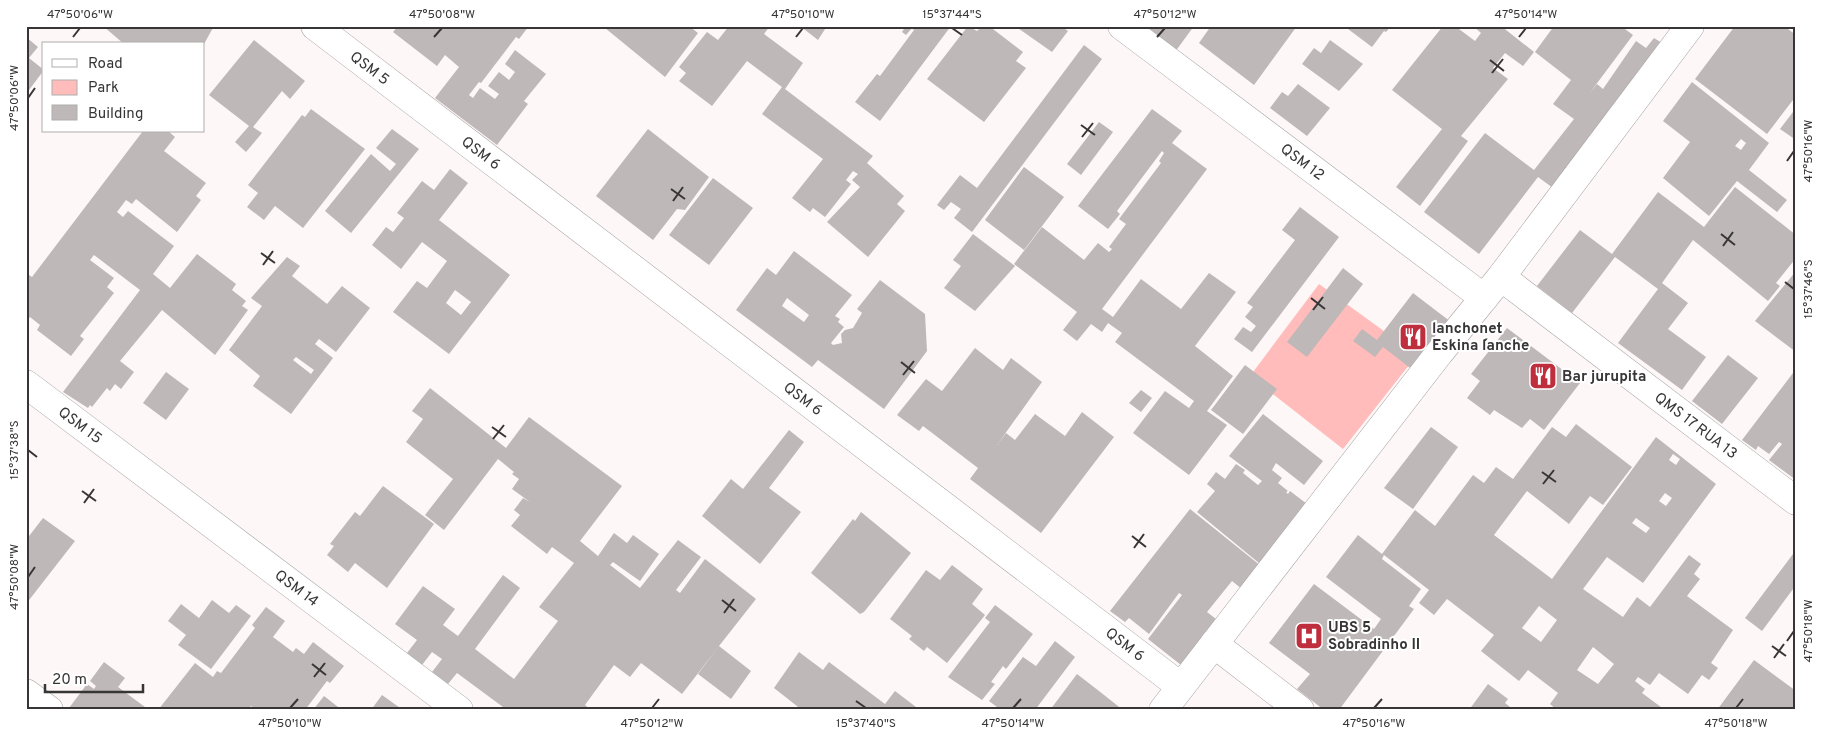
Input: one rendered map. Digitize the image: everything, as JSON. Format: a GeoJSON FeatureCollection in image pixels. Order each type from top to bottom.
{"type":"FeatureCollection","features":[{"type":"Feature","properties":{"kind":"street","name":"QSM 5"},"geometry":{"type":"LineString","coordinates":[[315,26],[424,110]]}},
{"type":"Feature","properties":{"kind":"street","name":"QSM 12"},"geometry":{"type":"LineString","coordinates":[[1122,26],[1484,298]]}},
{"type":"Feature","properties":{"kind":"street"},"geometry":{"type":"LineString","coordinates":[[1163,710],[1434,359],[1501,277],[1690,26]]}},
{"type":"Feature","properties":{"kind":"street","name":"QSM 6"},"geometry":{"type":"LineString","coordinates":[[424,110],[1180,686]]}},
{"type":"Feature","properties":{"kind":"street","name":"QMS 17 RUA 13"},"geometry":{"type":"LineString","coordinates":[[1501,277],[1796,501]]}},
{"type":"Feature","properties":{"kind":"street","name":"QSM 15"},"geometry":{"type":"LineString","coordinates":[[26,384],[134,465]]}},
{"type":"Feature","properties":{"kind":"street","name":"QSM 14"},"geometry":{"type":"LineString","coordinates":[[134,465],[459,710]]}},
{"type":"Feature","properties":{"kind":"street"},"geometry":{"type":"LineString","coordinates":[[1214,644],[1300,710]]}},
{"type":"Feature","properties":{"kind":"street"},"geometry":{"type":"LineString","coordinates":[[26,693],[49,710]]}},
{"type":"Feature","properties":{"kind":"green space"},"geometry":{"type":"Polygon","coordinates":[[[1319,284],[1417,355],[1343,449],[1250,376],[1319,284]]]}},
{"type":"Feature","properties":{"kind":"building"},"geometry":{"type":"Polygon","coordinates":[[[103,26],[214,26],[205,42],[122,42],[103,26]]]}},
{"type":"Feature","properties":{"kind":"building"},"geometry":{"type":"Polygon","coordinates":[[[398,26],[529,26],[519,39],[516,37],[481,83],[479,82],[469,95],[473,98],[480,88],[495,99],[499,94],[488,86],[499,72],[509,80],[515,72],[505,64],[515,50],[546,74],[524,101],[528,104],[497,145],[435,98],[459,67],[445,55],[437,66],[393,32],[398,26]]]}},
{"type":"Feature","properties":{"kind":"building"},"geometry":{"type":"Polygon","coordinates":[[[606,26],[689,26],[698,33],[665,77],[605,28],[606,26]]]}},
{"type":"Feature","properties":{"kind":"building"},"geometry":{"type":"Polygon","coordinates":[[[729,26],[770,26],[764,34],[803,63],[785,89],[873,156],[867,163],[904,196],[897,204],[905,211],[868,257],[827,222],[860,187],[852,180],[858,174],[853,171],[846,180],[851,184],[825,217],[813,208],[810,212],[792,198],[823,159],[762,114],[782,87],[747,61],[712,106],[679,81],[686,73],[679,67],[707,32],[718,40],[729,26]]]}},
{"type":"Feature","properties":{"kind":"building"},"geometry":{"type":"Polygon","coordinates":[[[800,26],[827,26],[818,40],[800,26]]]}},
{"type":"Feature","properties":{"kind":"building"},"geometry":{"type":"Polygon","coordinates":[[[906,26],[951,26],[880,121],[855,102],[877,74],[880,76],[914,30],[912,28],[906,35],[902,32],[906,26]]]}},
{"type":"Feature","properties":{"kind":"building"},"geometry":{"type":"Polygon","coordinates":[[[968,26],[977,31],[982,26],[989,26],[1023,52],[1016,61],[1026,68],[984,122],[927,79],[968,26]]]}},
{"type":"Feature","properties":{"kind":"building"},"geometry":{"type":"Polygon","coordinates":[[[1015,26],[1061,26],[1068,31],[1052,52],[1015,26]]]}},
{"type":"Feature","properties":{"kind":"building"},"geometry":{"type":"Polygon","coordinates":[[[1142,26],[1194,26],[1175,52],[1142,26]]]}},
{"type":"Feature","properties":{"kind":"building"},"geometry":{"type":"Polygon","coordinates":[[[1211,26],[1297,26],[1254,85],[1199,43],[1211,26]]]}},
{"type":"Feature","properties":{"kind":"building"},"geometry":{"type":"Polygon","coordinates":[[[1344,26],[1391,26],[1386,32],[1384,31],[1372,47],[1344,26]]]}},
{"type":"Feature","properties":{"kind":"building"},"geometry":{"type":"Polygon","coordinates":[[[1443,26],[1455,26],[1475,41],[1481,33],[1473,26],[1501,26],[1534,52],[1523,66],[1505,53],[1493,68],[1508,79],[1461,136],[1468,141],[1420,206],[1396,187],[1442,129],[1392,90],[1443,26]]]}},
{"type":"Feature","properties":{"kind":"building"},"geometry":{"type":"Polygon","coordinates":[[[1554,26],[1621,26],[1633,35],[1589,94],[1597,84],[1603,89],[1636,41],[1646,48],[1654,38],[1662,43],[1553,188],[1538,177],[1479,254],[1424,212],[1485,133],[1534,170],[1574,119],[1553,104],[1571,80],[1535,52],[1554,26]]]}},
{"type":"Feature","properties":{"kind":"building"},"geometry":{"type":"Polygon","coordinates":[[[1735,26],[1784,26],[1796,35],[1796,96],[1767,134],[1695,79],[1735,26]]]}},
{"type":"Feature","properties":{"kind":"building"},"geometry":{"type":"Polygon","coordinates":[[[26,37],[38,47],[29,58],[42,68],[42,73],[26,94],[26,37]]]}},
{"type":"Feature","properties":{"kind":"building"},"geometry":{"type":"Polygon","coordinates":[[[254,40],[305,81],[290,99],[282,91],[253,127],[262,133],[246,152],[235,142],[249,126],[209,95],[254,40]]]}},
{"type":"Feature","properties":{"kind":"building"},"geometry":{"type":"Polygon","coordinates":[[[1330,40],[1363,64],[1339,91],[1302,64],[1314,48],[1321,53],[1330,40]]]}},
{"type":"Feature","properties":{"kind":"building"},"geometry":{"type":"Polygon","coordinates":[[[1084,45],[1102,59],[972,232],[954,218],[961,209],[951,202],[944,210],[937,205],[960,175],[977,188],[1084,45]]]}},
{"type":"Feature","properties":{"kind":"building"},"geometry":{"type":"Polygon","coordinates":[[[1692,82],[1769,143],[1749,170],[1787,200],[1777,212],[1737,181],[1709,216],[1663,178],[1690,142],[1663,121],[1692,82]],[[1741,139],[1735,146],[1741,150],[1746,143],[1741,139]]]}},
{"type":"Feature","properties":{"kind":"building"},"geometry":{"type":"Polygon","coordinates":[[[1298,84],[1330,108],[1307,136],[1270,108],[1282,92],[1288,96],[1298,84]]]}},
{"type":"Feature","properties":{"kind":"building"},"geometry":{"type":"Polygon","coordinates":[[[1796,108],[1796,140],[1780,129],[1796,108]]]}},
{"type":"Feature","properties":{"kind":"building"},"geometry":{"type":"Polygon","coordinates":[[[311,109],[365,149],[303,228],[275,206],[264,220],[247,207],[258,193],[248,185],[302,115],[305,117],[311,109]]]}},
{"type":"Feature","properties":{"kind":"building"},"geometry":{"type":"Polygon","coordinates":[[[1152,109],[1182,131],[1172,143],[1207,169],[1102,309],[1113,317],[1141,279],[1181,309],[1209,273],[1236,292],[1195,346],[1233,376],[1207,411],[1227,425],[1189,475],[1133,433],[1165,391],[1189,408],[1194,401],[1115,342],[1122,333],[1108,323],[1102,332],[1091,324],[1077,341],[1063,330],[1077,312],[1014,264],[1042,227],[1084,260],[1098,243],[1109,252],[1112,249],[1109,247],[1126,224],[1119,219],[1161,163],[1159,161],[1164,153],[1162,151],[1117,211],[1120,214],[1108,229],[1078,206],[1152,109]]]}},
{"type":"Feature","properties":{"kind":"building"},"geometry":{"type":"Polygon","coordinates":[[[1099,122],[1113,132],[1081,175],[1067,164],[1099,122]]]}},
{"type":"Feature","properties":{"kind":"building"},"geometry":{"type":"Polygon","coordinates":[[[392,129],[419,149],[351,233],[325,211],[371,154],[390,171],[396,164],[376,148],[392,129]]]}},
{"type":"Feature","properties":{"kind":"building"},"geometry":{"type":"Polygon","coordinates":[[[648,129],[709,177],[685,210],[677,209],[653,240],[596,196],[648,129]]]}},
{"type":"Feature","properties":{"kind":"building"},"geometry":{"type":"Polygon","coordinates":[[[142,132],[169,132],[175,137],[164,151],[206,183],[196,196],[201,200],[177,232],[136,199],[132,204],[126,200],[117,212],[123,217],[128,211],[174,246],[153,274],[170,288],[197,254],[236,284],[232,290],[246,301],[242,306],[248,310],[215,355],[162,310],[120,361],[134,372],[121,389],[115,384],[110,391],[107,388],[92,407],[90,405],[88,408],[63,392],[140,290],[94,255],[90,260],[114,278],[107,287],[114,293],[80,336],[84,339],[71,356],[37,330],[40,325],[30,317],[26,322],[26,273],[32,277],[142,132]]]}},
{"type":"Feature","properties":{"kind":"building"},"geometry":{"type":"Polygon","coordinates":[[[1024,167],[1064,197],[1024,250],[985,220],[1024,167]]]}},
{"type":"Feature","properties":{"kind":"building"},"geometry":{"type":"Polygon","coordinates":[[[450,169],[468,183],[439,220],[510,275],[449,354],[393,312],[417,281],[427,288],[447,261],[422,242],[401,269],[372,245],[386,227],[393,232],[404,218],[397,213],[422,181],[434,190],[450,169]],[[455,290],[446,303],[461,315],[471,302],[455,290]]]}},
{"type":"Feature","properties":{"kind":"building"},"geometry":{"type":"Polygon","coordinates":[[[713,178],[753,208],[709,265],[669,235],[713,178]]]}},
{"type":"Feature","properties":{"kind":"building"},"geometry":{"type":"Polygon","coordinates":[[[1735,187],[1796,235],[1796,258],[1776,283],[1780,286],[1768,301],[1693,240],[1662,283],[1688,303],[1668,329],[1706,357],[1682,390],[1618,343],[1658,289],[1615,257],[1572,313],[1537,286],[1580,230],[1612,254],[1658,192],[1704,227],[1735,187]]]}},
{"type":"Feature","properties":{"kind":"building"},"geometry":{"type":"Polygon","coordinates":[[[1300,207],[1339,237],[1252,352],[1234,339],[1243,327],[1251,332],[1256,326],[1245,317],[1253,307],[1247,303],[1295,240],[1282,230],[1300,207]]]}},
{"type":"Feature","properties":{"kind":"building"},"geometry":{"type":"Polygon","coordinates":[[[973,234],[1015,266],[975,311],[944,288],[961,266],[953,260],[973,234]]]}},
{"type":"Feature","properties":{"kind":"building"},"geometry":{"type":"Polygon","coordinates":[[[794,251],[852,295],[835,316],[840,319],[838,322],[844,327],[831,343],[833,345],[842,343],[841,334],[845,330],[853,328],[862,313],[857,309],[880,280],[925,314],[927,351],[884,409],[818,360],[812,367],[736,310],[767,268],[776,275],[794,251]],[[787,298],[782,306],[804,322],[809,315],[787,298]]]}},
{"type":"Feature","properties":{"kind":"building"},"geometry":{"type":"Polygon","coordinates":[[[287,257],[300,266],[292,276],[327,304],[342,286],[370,308],[336,352],[319,339],[315,344],[333,358],[291,414],[253,386],[260,376],[229,350],[262,306],[251,298],[287,257]],[[296,357],[293,360],[311,374],[314,370],[296,357]]]}},
{"type":"Feature","properties":{"kind":"building"},"geometry":{"type":"Polygon","coordinates":[[[1343,268],[1363,284],[1307,357],[1287,342],[1343,268]]]}},
{"type":"Feature","properties":{"kind":"building"},"geometry":{"type":"Polygon","coordinates":[[[1796,271],[1796,352],[1755,321],[1796,271]]]}},
{"type":"Feature","properties":{"kind":"building"},"geometry":{"type":"Polygon","coordinates":[[[1413,293],[1451,322],[1414,371],[1383,347],[1375,357],[1353,341],[1362,329],[1377,340],[1413,293]]]}},
{"type":"Feature","properties":{"kind":"building"},"geometry":{"type":"Polygon","coordinates":[[[1507,328],[1580,383],[1544,430],[1530,419],[1522,428],[1494,410],[1490,415],[1467,398],[1480,381],[1471,374],[1507,328]]]}},
{"type":"Feature","properties":{"kind":"building"},"geometry":{"type":"Polygon","coordinates":[[[975,348],[1003,370],[1011,358],[1042,382],[997,445],[1006,433],[1015,440],[1035,414],[1065,436],[1082,412],[1114,437],[1041,533],[970,479],[978,468],[923,426],[919,431],[897,415],[926,379],[942,391],[975,348]]]}},
{"type":"Feature","properties":{"kind":"building"},"geometry":{"type":"Polygon","coordinates":[[[1728,355],[1758,378],[1722,424],[1692,401],[1728,355]]]}},
{"type":"Feature","properties":{"kind":"building"},"geometry":{"type":"Polygon","coordinates":[[[1245,365],[1277,389],[1243,434],[1211,410],[1245,365]]]}},
{"type":"Feature","properties":{"kind":"building"},"geometry":{"type":"Polygon","coordinates":[[[1796,369],[1796,480],[1769,460],[1782,444],[1779,442],[1769,454],[1758,446],[1756,450],[1742,440],[1796,369]]]}},
{"type":"Feature","properties":{"kind":"building"},"geometry":{"type":"Polygon","coordinates":[[[166,372],[189,389],[166,420],[143,403],[166,372]]]}},
{"type":"Feature","properties":{"kind":"building"},"geometry":{"type":"Polygon","coordinates":[[[430,388],[506,448],[529,417],[622,486],[580,541],[598,556],[614,533],[627,543],[633,535],[659,554],[640,581],[613,562],[610,565],[640,588],[678,540],[701,557],[676,590],[680,593],[705,559],[756,599],[682,694],[641,663],[630,677],[614,665],[585,705],[591,710],[507,710],[457,673],[448,684],[432,672],[442,659],[432,652],[422,665],[407,653],[417,640],[395,624],[423,586],[455,609],[443,625],[458,636],[503,575],[520,588],[475,649],[514,679],[558,621],[539,607],[574,563],[552,547],[547,554],[511,526],[520,515],[514,510],[523,498],[530,502],[512,489],[519,479],[512,474],[514,472],[498,459],[444,530],[425,515],[453,479],[406,442],[423,419],[412,411],[430,388]]]}},
{"type":"Feature","properties":{"kind":"building"},"geometry":{"type":"Polygon","coordinates":[[[1141,390],[1152,398],[1141,412],[1129,403],[1141,390]]]}},
{"type":"Feature","properties":{"kind":"building"},"geometry":{"type":"Polygon","coordinates":[[[1263,414],[1323,461],[1304,485],[1276,463],[1272,470],[1282,478],[1278,483],[1288,491],[1286,492],[1288,494],[1290,491],[1311,507],[1265,568],[1197,512],[1215,491],[1207,484],[1216,472],[1225,479],[1236,464],[1245,470],[1243,473],[1258,485],[1262,481],[1229,456],[1263,414]]]}},
{"type":"Feature","properties":{"kind":"building"},"geometry":{"type":"Polygon","coordinates":[[[1576,424],[1632,467],[1603,505],[1590,496],[1569,524],[1527,491],[1494,535],[1552,579],[1656,437],[1716,484],[1643,583],[1607,557],[1583,589],[1623,617],[1637,597],[1650,607],[1689,555],[1701,564],[1694,574],[1700,579],[1687,596],[1733,630],[1711,663],[1718,668],[1709,680],[1702,675],[1688,694],[1659,673],[1650,685],[1638,677],[1635,681],[1645,689],[1642,693],[1665,710],[1557,710],[1550,704],[1558,693],[1528,670],[1519,681],[1481,651],[1494,635],[1447,599],[1434,615],[1419,603],[1429,590],[1384,555],[1382,559],[1421,589],[1409,606],[1414,609],[1339,710],[1324,710],[1297,689],[1310,674],[1269,643],[1314,584],[1374,629],[1381,619],[1326,577],[1358,535],[1382,554],[1415,510],[1435,526],[1473,475],[1484,483],[1496,467],[1513,479],[1552,427],[1566,437],[1576,424]],[[1673,454],[1669,460],[1676,465],[1680,459],[1673,454]],[[1665,493],[1659,501],[1666,506],[1672,498],[1665,493]],[[1636,518],[1632,523],[1646,533],[1650,528],[1636,518]],[[1539,606],[1522,628],[1541,642],[1557,620],[1539,606]],[[1593,647],[1577,670],[1598,684],[1614,664],[1593,647]]]}},
{"type":"Feature","properties":{"kind":"building"},"geometry":{"type":"Polygon","coordinates":[[[1431,427],[1458,447],[1413,509],[1384,488],[1431,427]]]}},
{"type":"Feature","properties":{"kind":"building"},"geometry":{"type":"Polygon","coordinates":[[[789,430],[804,442],[769,488],[801,512],[760,564],[702,516],[731,479],[743,489],[789,430]]]}},
{"type":"Feature","properties":{"kind":"building"},"geometry":{"type":"Polygon","coordinates":[[[383,486],[434,524],[387,588],[355,563],[348,572],[327,555],[334,546],[330,544],[355,512],[360,516],[383,486]]]}},
{"type":"Feature","properties":{"kind":"building"},"geometry":{"type":"Polygon","coordinates":[[[1190,509],[1261,566],[1242,589],[1232,581],[1207,612],[1216,619],[1181,665],[1148,639],[1182,595],[1179,593],[1149,634],[1129,618],[1125,622],[1110,611],[1190,509]]]}},
{"type":"Feature","properties":{"kind":"building"},"geometry":{"type":"Polygon","coordinates":[[[861,512],[911,553],[864,612],[860,614],[811,573],[853,519],[855,521],[861,512]]]}},
{"type":"Feature","properties":{"kind":"building"},"geometry":{"type":"Polygon","coordinates":[[[43,518],[75,541],[26,604],[26,540],[43,518]]]}},
{"type":"Feature","properties":{"kind":"building"},"geometry":{"type":"Polygon","coordinates":[[[1796,550],[1796,585],[1762,631],[1745,618],[1796,550]]]}},
{"type":"Feature","properties":{"kind":"building"},"geometry":{"type":"Polygon","coordinates":[[[952,565],[983,589],[972,604],[985,615],[947,663],[927,647],[924,651],[909,639],[912,636],[890,619],[926,570],[940,580],[952,565]]]}},
{"type":"Feature","properties":{"kind":"building"},"geometry":{"type":"Polygon","coordinates":[[[212,600],[229,613],[236,605],[251,616],[211,669],[178,645],[186,635],[168,621],[181,604],[199,618],[212,600]]]}},
{"type":"Feature","properties":{"kind":"building"},"geometry":{"type":"Polygon","coordinates":[[[995,605],[1033,634],[1006,669],[1003,666],[991,682],[995,684],[982,700],[948,677],[990,622],[985,618],[995,605]]]}},
{"type":"Feature","properties":{"kind":"building"},"geometry":{"type":"Polygon","coordinates":[[[266,607],[285,621],[273,637],[293,652],[296,648],[304,654],[313,642],[344,666],[330,683],[327,681],[305,710],[256,710],[251,706],[248,710],[192,710],[190,708],[188,710],[158,710],[195,663],[213,677],[217,671],[221,673],[255,628],[252,625],[266,607]]]}},
{"type":"Feature","properties":{"kind":"building"},"geometry":{"type":"Polygon","coordinates":[[[1055,641],[1075,657],[1035,710],[1001,710],[989,701],[1023,657],[1036,666],[1055,641]]]}},
{"type":"Feature","properties":{"kind":"building"},"geometry":{"type":"Polygon","coordinates":[[[719,646],[751,671],[731,699],[698,674],[719,646]]]}},
{"type":"Feature","properties":{"kind":"building"},"geometry":{"type":"Polygon","coordinates":[[[799,652],[823,670],[829,662],[885,704],[895,691],[916,707],[914,710],[802,710],[774,688],[799,652]]]}},
{"type":"Feature","properties":{"kind":"building"},"geometry":{"type":"Polygon","coordinates":[[[1754,660],[1796,691],[1796,710],[1717,710],[1754,660]]]}},
{"type":"Feature","properties":{"kind":"building"},"geometry":{"type":"Polygon","coordinates":[[[104,662],[125,678],[118,687],[149,710],[72,710],[69,708],[87,684],[94,689],[96,686],[90,681],[104,662]]]}},
{"type":"Feature","properties":{"kind":"building"},"geometry":{"type":"Polygon","coordinates":[[[1077,674],[1099,691],[1123,710],[1050,710],[1077,674]]]}},
{"type":"Feature","properties":{"kind":"building"},"geometry":{"type":"Polygon","coordinates":[[[1488,684],[1508,699],[1505,703],[1514,710],[1469,710],[1488,684]]]}},
{"type":"Feature","properties":{"kind":"building"},"geometry":{"type":"Polygon","coordinates":[[[382,695],[403,710],[371,710],[382,695]]]}},
{"type":"Feature","properties":{"kind":"building"},"geometry":{"type":"Polygon","coordinates":[[[324,696],[342,710],[313,710],[324,696]]]}},
{"type":"Feature","properties":{"kind":"place","name":"lanchonet Eskina ´lanche"},"geometry":{"type":"Point","coordinates":[1413,337]}},
{"type":"Feature","properties":{"kind":"place","name":"Bar jurupita"},"geometry":{"type":"Point","coordinates":[1543,376]}},
{"type":"Feature","properties":{"kind":"place","name":"UBS 5 Sobradinho II"},"geometry":{"type":"Point","coordinates":[1309,636]}}]}
